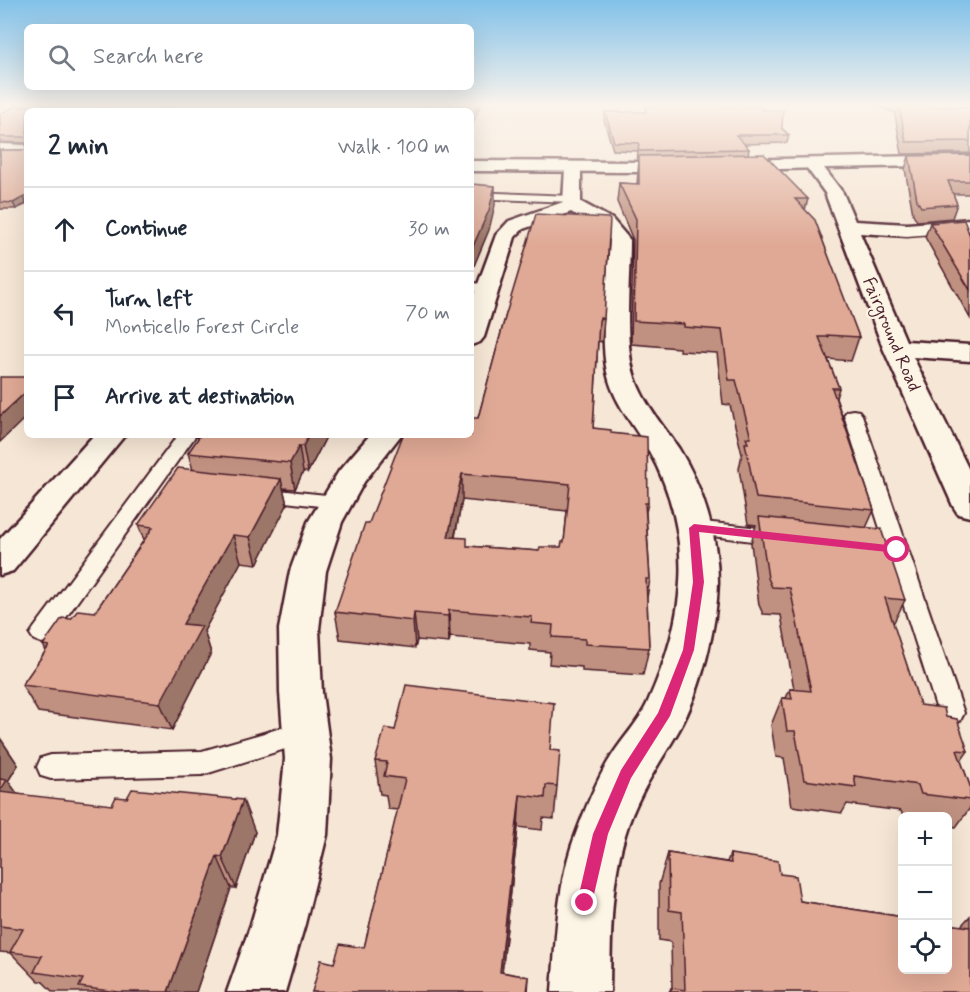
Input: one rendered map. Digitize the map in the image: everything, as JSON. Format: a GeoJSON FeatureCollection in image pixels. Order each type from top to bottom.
{"type":"FeatureCollection","features":[{"type":"Feature","properties":{"kind":"street"},"geometry":{"type":"LineString","coordinates":[[474,166],[573,168],[970,160]]}},
{"type":"Feature","properties":{"kind":"street","name":"Fairground Road"},"geometry":{"type":"LineString","coordinates":[[812,164],[834,193],[896,348],[970,506]]}},
{"type":"Feature","properties":{"kind":"street"},"geometry":{"type":"LineString","coordinates":[[572,202],[573,168]]}},
{"type":"Feature","properties":{"kind":"street"},"geometry":{"type":"LineString","coordinates":[[474,318],[479,287],[502,242],[511,230],[516,225],[572,202]]}},
{"type":"Feature","properties":{"kind":"street"},"geometry":{"type":"LineString","coordinates":[[572,202],[606,223],[615,231],[620,240],[617,350],[620,372],[630,399],[665,452],[684,490],[694,528],[699,582],[688,650],[664,716],[626,774],[600,834],[585,903],[581,992]]}},
{"type":"Feature","properties":{"kind":"street"},"geometry":{"type":"LineString","coordinates":[[848,226],[926,230],[970,225]]}},
{"type":"Feature","properties":{"kind":"street"},"geometry":{"type":"LineString","coordinates":[[896,348],[970,353]]}},
{"type":"Feature","properties":{"kind":"street"},"geometry":{"type":"LineString","coordinates":[[0,561],[107,438]]}},
{"type":"Feature","properties":{"kind":"street"},"geometry":{"type":"LineString","coordinates":[[256,992],[278,924],[302,835],[308,759],[299,629],[308,571],[325,522],[336,502],[350,478],[383,438]]}},
{"type":"Feature","properties":{"kind":"lane"},"geometry":{"type":"LineString","coordinates":[[474,195],[572,202]]}},
{"type":"Feature","properties":{"kind":"lane"},"geometry":{"type":"LineString","coordinates":[[853,415],[951,713]]}},
{"type":"Feature","properties":{"kind":"lane"},"geometry":{"type":"LineString","coordinates":[[42,634],[185,438]]}},
{"type":"Feature","properties":{"kind":"lane"},"geometry":{"type":"LineString","coordinates":[[151,482],[174,485]]}},
{"type":"Feature","properties":{"kind":"lane"},"geometry":{"type":"LineString","coordinates":[[243,492],[336,502]]}},
{"type":"Feature","properties":{"kind":"lane"},"geometry":{"type":"LineString","coordinates":[[694,528],[801,539]]}},
{"type":"Feature","properties":{"kind":"lane"},"geometry":{"type":"LineString","coordinates":[[837,543],[897,550]]}},
{"type":"Feature","properties":{"kind":"lane"},"geometry":{"type":"LineString","coordinates":[[51,768],[202,763],[305,732]]}},
{"type":"Feature","properties":{"kind":"building"},"geometry":{"type":"Polygon","coordinates":[[[0,152],[24,152],[24,197],[13,203],[0,202],[0,152]]]}},
{"type":"Feature","properties":{"kind":"building"},"geometry":{"type":"Polygon","coordinates":[[[764,154],[808,199],[795,199],[815,220],[859,337],[827,335],[828,337],[819,337],[839,388],[832,388],[874,510],[756,498],[745,443],[748,443],[746,438],[751,438],[736,380],[729,380],[722,330],[684,327],[684,324],[634,321],[636,219],[619,183],[639,184],[639,156],[764,154]]]}},
{"type":"Feature","properties":{"kind":"building"},"geometry":{"type":"Polygon","coordinates":[[[970,155],[970,181],[948,181],[957,204],[921,207],[917,200],[909,156],[970,155]]]}},
{"type":"Feature","properties":{"kind":"building"},"geometry":{"type":"Polygon","coordinates":[[[474,184],[495,186],[489,210],[474,244],[474,184]]]}},
{"type":"Feature","properties":{"kind":"building"},"geometry":{"type":"Polygon","coordinates":[[[536,214],[608,218],[610,220],[604,319],[600,318],[599,321],[593,428],[611,430],[611,433],[647,437],[648,503],[645,503],[650,579],[646,579],[649,648],[585,644],[585,639],[552,637],[553,625],[531,623],[532,617],[449,610],[448,616],[414,613],[413,621],[335,612],[365,523],[369,523],[402,438],[474,438],[474,418],[478,418],[536,214]],[[462,474],[448,537],[467,538],[467,546],[539,551],[540,547],[561,547],[564,542],[570,484],[462,474]]]}},
{"type":"Feature","properties":{"kind":"building"},"geometry":{"type":"Polygon","coordinates":[[[964,220],[970,236],[970,290],[930,223],[964,220]]]}},
{"type":"Feature","properties":{"kind":"building"},"geometry":{"type":"Polygon","coordinates":[[[0,377],[24,377],[24,394],[0,416],[0,377]]]}},
{"type":"Feature","properties":{"kind":"building"},"geometry":{"type":"Polygon","coordinates":[[[198,438],[307,438],[303,446],[299,446],[290,463],[188,453],[198,438]]]}},
{"type":"Feature","properties":{"kind":"building"},"geometry":{"type":"Polygon","coordinates":[[[178,468],[281,479],[250,537],[233,535],[183,624],[202,626],[160,703],[22,685],[49,646],[43,645],[62,618],[71,619],[78,610],[95,612],[153,527],[138,525],[178,468]]]}},
{"type":"Feature","properties":{"kind":"building"},"geometry":{"type":"Polygon","coordinates":[[[759,517],[881,529],[905,600],[885,598],[920,705],[944,708],[946,717],[957,719],[968,751],[957,750],[970,786],[970,800],[921,794],[918,785],[854,776],[856,787],[804,780],[795,731],[787,731],[782,698],[792,699],[790,689],[811,691],[790,588],[772,587],[768,578],[759,517]]]}},
{"type":"Feature","properties":{"kind":"building"},"geometry":{"type":"Polygon","coordinates":[[[406,685],[554,703],[550,750],[560,751],[557,786],[546,785],[545,798],[520,795],[500,972],[529,977],[527,992],[312,992],[321,960],[334,963],[340,944],[364,948],[405,779],[384,776],[387,762],[375,761],[385,728],[395,730],[406,685]]]}},
{"type":"Feature","properties":{"kind":"building"},"geometry":{"type":"Polygon","coordinates":[[[0,779],[7,780],[0,791],[0,779]]]}},
{"type":"Feature","properties":{"kind":"building"},"geometry":{"type":"Polygon","coordinates":[[[132,789],[243,800],[222,857],[217,856],[168,992],[118,992],[79,987],[83,979],[34,972],[42,956],[10,952],[23,929],[0,926],[0,792],[112,805],[116,797],[127,798],[132,789]]]}},
{"type":"Feature","properties":{"kind":"building"},"geometry":{"type":"Polygon","coordinates":[[[668,853],[731,863],[730,854],[778,861],[780,874],[796,876],[800,901],[898,916],[898,974],[952,974],[952,925],[970,927],[970,992],[671,992],[671,988],[685,990],[682,912],[669,910],[668,853]]]}},
{"type":"Feature","properties":{"kind":"route"},"geometry":{"type":"LineString","coordinates":[[585,903],[600,834],[626,774],[664,716],[688,650],[699,582],[694,528],[897,550]]}}]}
